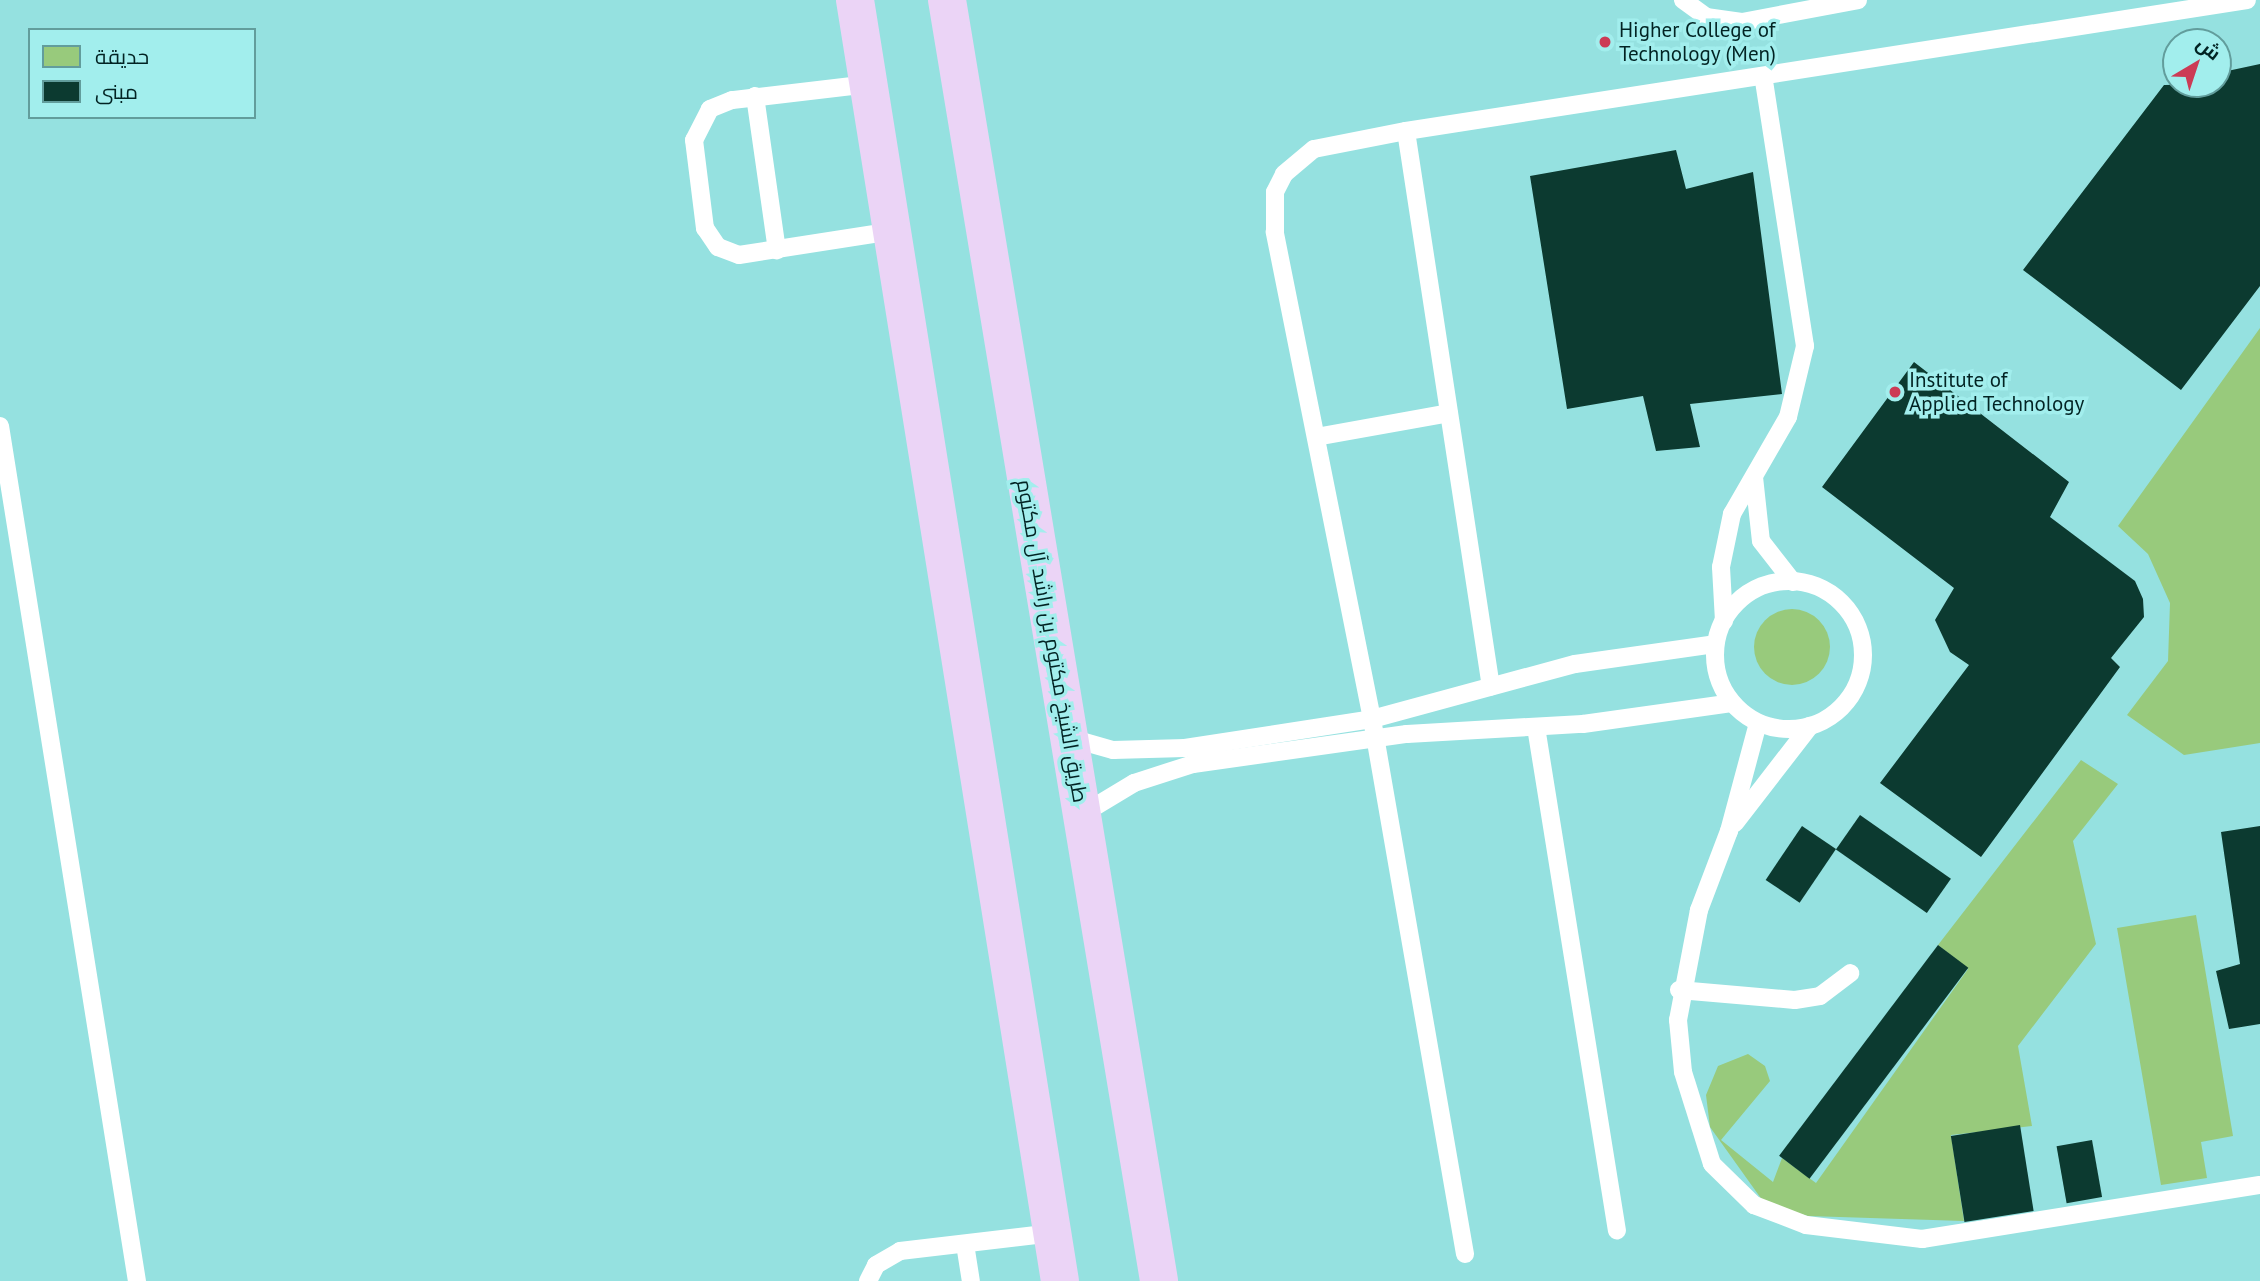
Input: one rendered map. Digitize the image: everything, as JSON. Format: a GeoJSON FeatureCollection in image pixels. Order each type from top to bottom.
{"type":"FeatureCollection","features":[{"type":"Feature","properties":{"kind":"highway"},"geometry":{"type":"LineString","coordinates":[[855,0],[1060,1281]]}},
{"type":"Feature","properties":{"kind":"highway","name":"طريق الشيخ مكتوم بن راشد آل مكتوم"},"geometry":{"type":"LineString","coordinates":[[947,0],[1066,737],[1158,1281]]}},
{"type":"Feature","properties":{"kind":"lane"},"geometry":{"type":"LineString","coordinates":[[1683,0],[1706,17],[1742,22],[1858,0]]}},
{"type":"Feature","properties":{"kind":"lane"},"geometry":{"type":"LineString","coordinates":[[1465,1254],[1372,719],[1275,232],[1275,192],[1284,174],[1314,149],[1406,131],[2247,0]]}},
{"type":"Feature","properties":{"kind":"lane"},"geometry":{"type":"LineString","coordinates":[[1763,76],[1805,346],[1788,417],[1755,466],[1725,541],[1724,621],[1716,644],[1718,675],[1732,703],[1758,723],[1810,726]]}},
{"type":"Feature","properties":{"kind":"lane"},"geometry":{"type":"LineString","coordinates":[[869,84],[755,96],[721,103],[696,128],[705,228],[728,253],[777,250],[892,231]]}},
{"type":"Feature","properties":{"kind":"lane"},"geometry":{"type":"LineString","coordinates":[[755,96],[777,250]]}},
{"type":"Feature","properties":{"kind":"lane"},"geometry":{"type":"LineString","coordinates":[[1406,131],[1491,687]]}},
{"type":"Feature","properties":{"kind":"lane"},"geometry":{"type":"LineString","coordinates":[[1316,437],[1449,413]]}},
{"type":"Feature","properties":{"kind":"lane"},"geometry":{"type":"LineString","coordinates":[[0,426],[137,1281]]}},
{"type":"Feature","properties":{"kind":"lane"},"geometry":{"type":"LineString","coordinates":[[1755,466],[1751,492],[1761,541],[1793,582]]}},
{"type":"Feature","properties":{"kind":"lane"},"geometry":{"type":"LineString","coordinates":[[1724,621],[1757,588],[1793,582],[1827,592],[1846,608],[1863,652],[1849,698],[1810,726],[1729,831]]}},
{"type":"Feature","properties":{"kind":"lane"},"geometry":{"type":"LineString","coordinates":[[1066,737],[1113,750],[1161,751],[1372,719],[1575,664],[1716,644]]}},
{"type":"Feature","properties":{"kind":"lane"},"geometry":{"type":"LineString","coordinates":[[1081,815],[1163,772],[1374,738],[1536,727],[1732,703]]}},
{"type":"Feature","properties":{"kind":"lane"},"geometry":{"type":"LineString","coordinates":[[1758,723],[1729,831],[1699,910],[1679,990],[1683,1072],[1712,1164],[1754,1205],[1806,1225],[1922,1239],[2260,1185]]}},
{"type":"Feature","properties":{"kind":"lane"},"geometry":{"type":"LineString","coordinates":[[1536,727],[1617,1231]]}},
{"type":"Feature","properties":{"kind":"lane"},"geometry":{"type":"LineString","coordinates":[[1679,990],[1795,1000],[1820,996],[1850,973]]}},
{"type":"Feature","properties":{"kind":"lane"},"geometry":{"type":"LineString","coordinates":[[868,1281],[887,1256],[1052,1233]]}},
{"type":"Feature","properties":{"kind":"lane"},"geometry":{"type":"LineString","coordinates":[[965,1244],[971,1281]]}},
{"type":"Feature","properties":{"kind":"green space"},"geometry":{"type":"Polygon","coordinates":[[[2260,328],[2260,743],[2184,755],[2127,715],[2168,661],[2170,603],[2148,554],[2118,526],[2260,328]]]}},
{"type":"Feature","properties":{"kind":"green space"},"geometry":{"type":"Polygon","coordinates":[[[1800,609],[1813,615],[1824,626],[1830,639],[1828,662],[1813,679],[1800,685],[1784,685],[1771,679],[1756,662],[1754,639],[1760,626],[1777,611],[1800,609]]]}},
{"type":"Feature","properties":{"kind":"green space"},"geometry":{"type":"Polygon","coordinates":[[[2081,760],[2118,784],[2073,841],[2096,944],[2018,1046],[2032,1126],[1951,1135],[1964,1221],[1808,1216],[1765,1204],[1710,1127],[1706,1095],[1718,1066],[1748,1054],[1765,1066],[1770,1081],[1721,1140],[1773,1182],[1782,1158],[1816,1183],[1968,969],[1938,945],[2081,760]]]}},
{"type":"Feature","properties":{"kind":"green space"},"geometry":{"type":"Polygon","coordinates":[[[2196,915],[2233,1136],[2201,1142],[2207,1178],[2161,1185],[2117,928],[2196,915]]]}},
{"type":"Feature","properties":{"kind":"building"},"geometry":{"type":"Polygon","coordinates":[[[2260,64],[2260,286],[2181,390],[2023,270],[2162,88],[2162,98],[2232,98],[2232,70],[2260,64]]]}},
{"type":"Feature","properties":{"kind":"building"},"geometry":{"type":"Polygon","coordinates":[[[1676,150],[1686,189],[1753,172],[1782,394],[1690,404],[1700,447],[1656,451],[1643,396],[1567,409],[1530,176],[1676,150]]]}},
{"type":"Feature","properties":{"kind":"building"},"geometry":{"type":"Polygon","coordinates":[[[1914,362],[2069,482],[2050,517],[2135,581],[2143,599],[2144,617],[2111,658],[2120,667],[1981,857],[1880,783],[1969,665],[1950,652],[1935,620],[1954,588],[1822,487],[1914,362]]]}},
{"type":"Feature","properties":{"kind":"building"},"geometry":{"type":"Polygon","coordinates":[[[1860,815],[1951,879],[1927,913],[1836,849],[1860,815]]]}},
{"type":"Feature","properties":{"kind":"building"},"geometry":{"type":"Polygon","coordinates":[[[1802,826],[1836,849],[1800,903],[1766,880],[1802,826]]]}},
{"type":"Feature","properties":{"kind":"building"},"geometry":{"type":"Polygon","coordinates":[[[2260,826],[2260,1024],[2229,1029],[2216,971],[2240,964],[2221,832],[2260,826]]]}},
{"type":"Feature","properties":{"kind":"building"},"geometry":{"type":"Polygon","coordinates":[[[1938,945],[1968,968],[1809,1179],[1779,1156],[1938,945]]]}},
{"type":"Feature","properties":{"kind":"building"},"geometry":{"type":"Polygon","coordinates":[[[2020,1125],[2034,1211],[1964,1222],[1951,1136],[2020,1125]]]}},
{"type":"Feature","properties":{"kind":"building"},"geometry":{"type":"Polygon","coordinates":[[[2092,1140],[2102,1197],[2067,1203],[2057,1146],[2092,1140]]]}},
{"type":"Feature","properties":{"kind":"place","name":"Higher College of Technology (Men)"},"geometry":{"type":"Point","coordinates":[1605,42]}},
{"type":"Feature","properties":{"kind":"place","name":"Institute of Applied Technology"},"geometry":{"type":"Point","coordinates":[1895,392]}}]}
